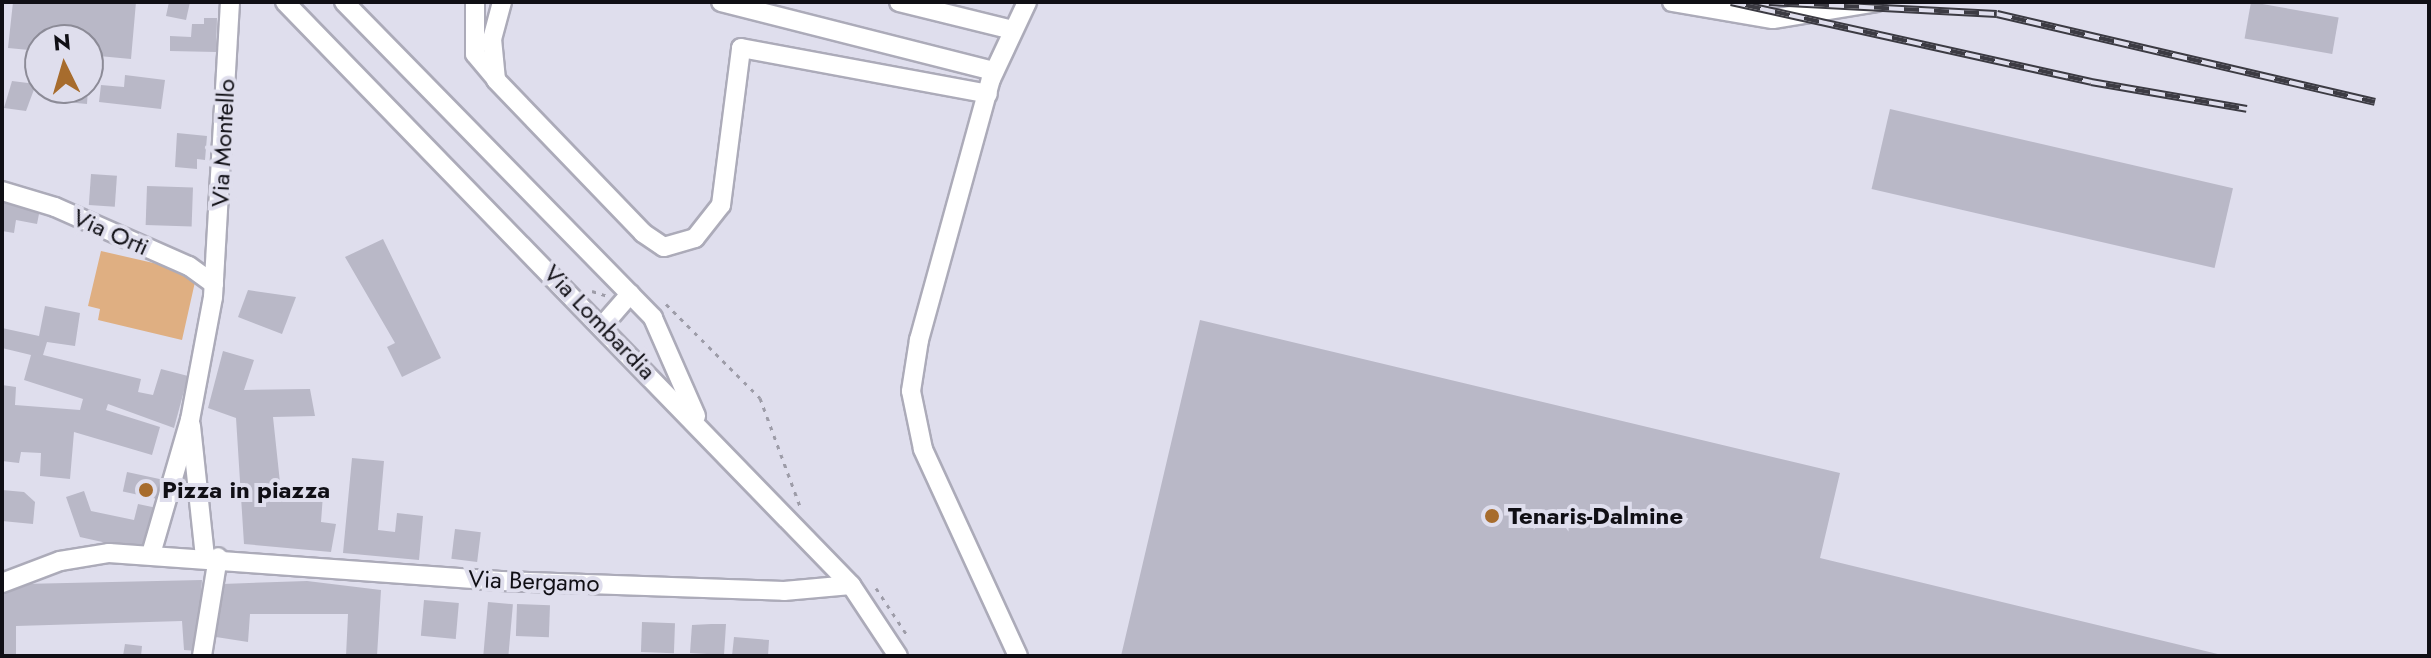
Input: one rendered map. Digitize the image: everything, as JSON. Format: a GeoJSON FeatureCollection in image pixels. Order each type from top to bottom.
{"type":"FeatureCollection","features":[{"type":"Feature","properties":{"kind":"street","name":"Via Montello"},"geometry":{"type":"LineString","coordinates":[[190,420],[214,284],[230,2]]}},
{"type":"Feature","properties":{"kind":"street","name":"Via Lombardia"},"geometry":{"type":"LineString","coordinates":[[285,2],[604,324],[851,585],[898,656]]}},
{"type":"Feature","properties":{"kind":"street"},"geometry":{"type":"LineString","coordinates":[[344,2],[630,294],[665,337],[698,423]]}},
{"type":"Feature","properties":{"kind":"street"},"geometry":{"type":"LineString","coordinates":[[475,2],[475,54],[496,80],[659,245],[673,247],[695,238],[724,196],[737,56],[744,46],[988,94]]}},
{"type":"Feature","properties":{"kind":"street"},"geometry":{"type":"LineString","coordinates":[[496,80],[492,39],[502,2]]}},
{"type":"Feature","properties":{"kind":"street"},"geometry":{"type":"LineString","coordinates":[[721,2],[994,71]]}},
{"type":"Feature","properties":{"kind":"street"},"geometry":{"type":"LineString","coordinates":[[899,2],[1013,30]]}},
{"type":"Feature","properties":{"kind":"street"},"geometry":{"type":"LineString","coordinates":[[1018,656],[923,449],[911,399],[919,340],[994,71],[1027,2]]}},
{"type":"Feature","properties":{"kind":"street"},"geometry":{"type":"LineString","coordinates":[[1672,2],[1773,19],[1877,2]]}},
{"type":"Feature","properties":{"kind":"street","name":"Via Orti"},"geometry":{"type":"LineString","coordinates":[[2,191],[55,207],[189,266],[214,284]]}},
{"type":"Feature","properties":{"kind":"street"},"geometry":{"type":"LineString","coordinates":[[604,324],[630,294]]}},
{"type":"Feature","properties":{"kind":"street"},"geometry":{"type":"LineString","coordinates":[[151,554],[190,420]]}},
{"type":"Feature","properties":{"kind":"street"},"geometry":{"type":"LineString","coordinates":[[190,420],[212,556],[202,656]]}},
{"type":"Feature","properties":{"kind":"street"},"geometry":{"type":"LineString","coordinates":[[172,481],[199,484]]}},
{"type":"Feature","properties":{"kind":"street","name":"Via Bergamo"},"geometry":{"type":"LineString","coordinates":[[2,583],[77,557],[151,554],[212,556],[501,581],[784,591],[851,585]]}},
{"type":"Feature","properties":{"kind":"shaded area"},"geometry":{"type":"Polygon","coordinates":[[[101,251],[197,273],[182,340],[98,320],[100,309],[88,306],[101,251]]]}},
{"type":"Feature","properties":{"kind":"building"},"geometry":{"type":"Polygon","coordinates":[[[13,2],[136,2],[131,59],[104,56],[104,24],[24,24],[24,50],[8,48],[13,2]]]}},
{"type":"Feature","properties":{"kind":"building"},"geometry":{"type":"Polygon","coordinates":[[[169,2],[190,2],[186,20],[166,16],[169,2]]]}},
{"type":"Feature","properties":{"kind":"building"},"geometry":{"type":"Polygon","coordinates":[[[2251,2],[2339,17],[2332,54],[2245,38],[2251,2]]]}},
{"type":"Feature","properties":{"kind":"building"},"geometry":{"type":"Polygon","coordinates":[[[204,18],[217,18],[216,52],[170,51],[170,36],[191,37],[192,24],[204,24],[204,18]]]}},
{"type":"Feature","properties":{"kind":"building"},"geometry":{"type":"Polygon","coordinates":[[[125,75],[165,80],[161,109],[104,103],[104,85],[124,87],[125,75]]]}},
{"type":"Feature","properties":{"kind":"building"},"geometry":{"type":"Polygon","coordinates":[[[12,81],[24,82],[24,104],[29,104],[26,111],[4,108],[12,81]]]}},
{"type":"Feature","properties":{"kind":"building"},"geometry":{"type":"Polygon","coordinates":[[[1890,109],[2233,188],[2215,268],[1872,189],[1890,109]]]}},
{"type":"Feature","properties":{"kind":"building"},"geometry":{"type":"Polygon","coordinates":[[[177,133],[207,136],[205,160],[197,159],[197,169],[175,167],[177,133]]]}},
{"type":"Feature","properties":{"kind":"building"},"geometry":{"type":"Polygon","coordinates":[[[91,174],[117,176],[115,207],[89,205],[91,174]]]}},
{"type":"Feature","properties":{"kind":"building"},"geometry":{"type":"Polygon","coordinates":[[[147,186],[193,188],[192,227],[146,225],[147,186]]]}},
{"type":"Feature","properties":{"kind":"building"},"geometry":{"type":"Polygon","coordinates":[[[2,202],[40,209],[37,224],[16,220],[14,233],[2,231],[2,202]]]}},
{"type":"Feature","properties":{"kind":"building"},"geometry":{"type":"Polygon","coordinates":[[[383,239],[441,358],[402,377],[387,347],[395,343],[345,257],[383,239]]]}},
{"type":"Feature","properties":{"kind":"building"},"geometry":{"type":"Polygon","coordinates":[[[248,290],[296,297],[282,334],[238,317],[248,290]]]}},
{"type":"Feature","properties":{"kind":"building"},"geometry":{"type":"Polygon","coordinates":[[[45,306],[80,313],[75,346],[47,342],[43,355],[141,379],[138,392],[153,395],[161,369],[188,376],[174,428],[108,404],[106,410],[160,427],[152,455],[74,432],[70,479],[40,476],[41,453],[21,452],[19,463],[2,461],[2,385],[16,387],[15,405],[80,410],[83,399],[24,380],[31,355],[2,348],[2,328],[39,336],[45,306]]]}},
{"type":"Feature","properties":{"kind":"building","name":"Tenaris-Dalmine"},"geometry":{"type":"Polygon","coordinates":[[[1200,320],[1840,473],[1820,558],[2226,656],[1121,656],[1200,320]]]}},
{"type":"Feature","properties":{"kind":"building"},"geometry":{"type":"Polygon","coordinates":[[[223,351],[254,360],[244,390],[310,389],[315,416],[273,417],[281,492],[323,495],[321,522],[336,524],[331,552],[244,544],[236,418],[208,408],[223,351]]]}},
{"type":"Feature","properties":{"kind":"building"},"geometry":{"type":"Polygon","coordinates":[[[352,458],[384,461],[378,530],[395,532],[397,513],[423,516],[419,560],[343,553],[352,458]]]}},
{"type":"Feature","properties":{"kind":"building"},"geometry":{"type":"Polygon","coordinates":[[[127,472],[164,480],[160,499],[123,492],[127,472]]]}},
{"type":"Feature","properties":{"kind":"building"},"geometry":{"type":"Polygon","coordinates":[[[2,490],[24,492],[35,502],[33,524],[2,521],[2,490]]]}},
{"type":"Feature","properties":{"kind":"building"},"geometry":{"type":"Polygon","coordinates":[[[84,491],[91,511],[134,520],[138,504],[157,508],[147,552],[80,537],[66,497],[84,491]]]}},
{"type":"Feature","properties":{"kind":"building"},"geometry":{"type":"Polygon","coordinates":[[[455,529],[481,532],[477,562],[451,559],[455,529]]]}},
{"type":"Feature","properties":{"kind":"building"},"geometry":{"type":"Polygon","coordinates":[[[202,580],[197,651],[184,650],[182,621],[16,626],[16,656],[2,656],[2,595],[22,584],[202,580]]]}},
{"type":"Feature","properties":{"kind":"building"},"geometry":{"type":"Polygon","coordinates":[[[307,581],[381,590],[377,656],[346,656],[348,614],[250,614],[248,642],[216,637],[222,584],[307,581]]]}},
{"type":"Feature","properties":{"kind":"building"},"geometry":{"type":"Polygon","coordinates":[[[424,600],[459,603],[456,639],[421,636],[424,600]]]}},
{"type":"Feature","properties":{"kind":"building"},"geometry":{"type":"Polygon","coordinates":[[[488,602],[513,604],[508,656],[483,656],[488,602]]]}},
{"type":"Feature","properties":{"kind":"building"},"geometry":{"type":"Polygon","coordinates":[[[517,604],[550,605],[549,637],[516,636],[517,604]]]}},
{"type":"Feature","properties":{"kind":"building"},"geometry":{"type":"Polygon","coordinates":[[[642,622],[675,623],[674,653],[641,652],[642,622]]]}},
{"type":"Feature","properties":{"kind":"building"},"geometry":{"type":"Polygon","coordinates":[[[726,624],[724,655],[690,653],[692,625],[726,624]]]}},
{"type":"Feature","properties":{"kind":"building"},"geometry":{"type":"Polygon","coordinates":[[[734,637],[769,640],[768,656],[732,656],[734,637]]]}},
{"type":"Feature","properties":{"kind":"building"},"geometry":{"type":"Polygon","coordinates":[[[125,644],[142,646],[141,656],[123,656],[125,644]]]}},
{"type":"Feature","properties":{"kind":"railway"},"geometry":{"type":"LineString","coordinates":[[1731,2],[2091,82],[2247,109]]}},
{"type":"Feature","properties":{"kind":"railway"},"geometry":{"type":"LineString","coordinates":[[1769,2],[1997,14],[2375,102]]}},
{"type":"Feature","properties":{"kind":"place","name":"Pizza in piazza"},"geometry":{"type":"Point","coordinates":[146,490]}},
{"type":"Feature","properties":{"kind":"place","name":"Tenaris-Dalmine"},"geometry":{"type":"Point","coordinates":[1492,516]}}]}
